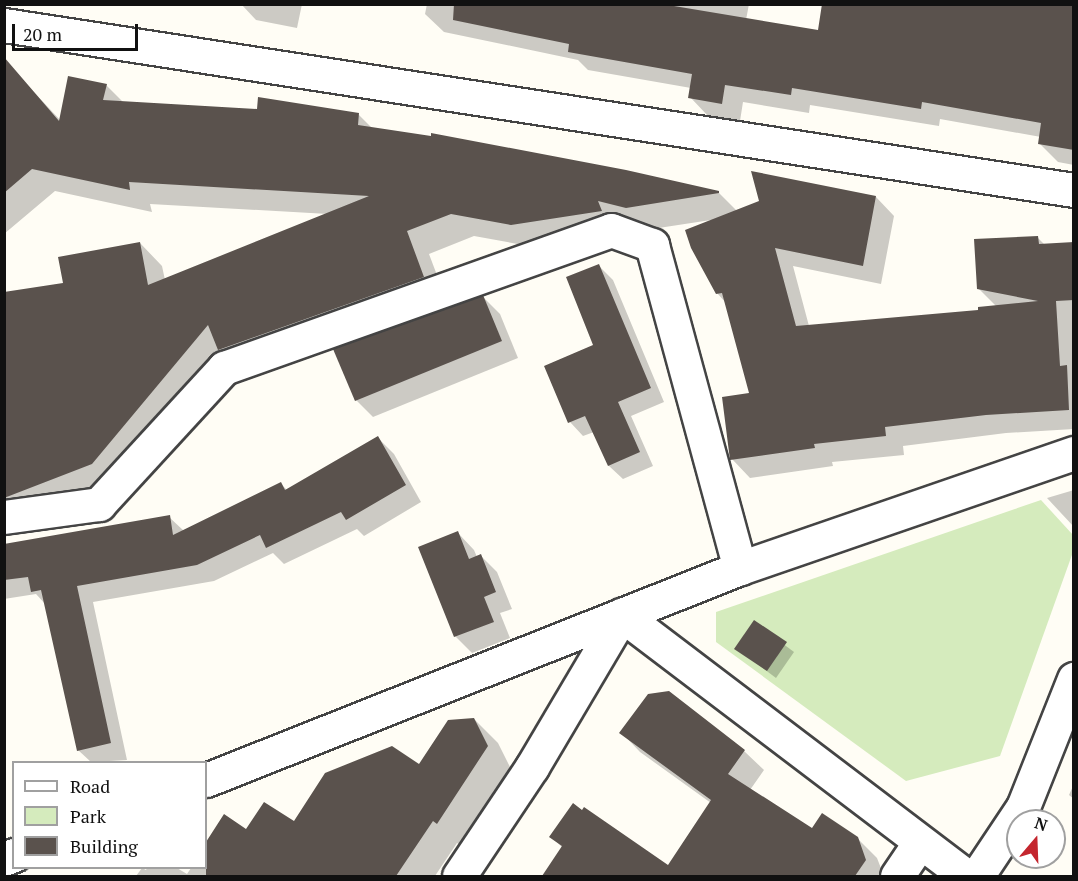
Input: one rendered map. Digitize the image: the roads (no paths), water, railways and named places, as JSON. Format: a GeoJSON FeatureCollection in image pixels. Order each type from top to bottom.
{"type":"FeatureCollection","features":[{"type":"Feature","properties":{"kind":"street"},"geometry":{"type":"LineString","coordinates":[[12,23],[1074,190]]}},
{"type":"Feature","properties":{"kind":"street"},"geometry":{"type":"LineString","coordinates":[[4,517],[99,504],[224,368],[611,230],[652,245],[740,568]]}},
{"type":"Feature","properties":{"kind":"street"},"geometry":{"type":"LineString","coordinates":[[207,780],[740,568],[1074,453]]}},
{"type":"Feature","properties":{"kind":"street"},"geometry":{"type":"LineString","coordinates":[[622,615],[966,876]]}},
{"type":"Feature","properties":{"kind":"street"},"geometry":{"type":"LineString","coordinates":[[459,876],[532,767],[622,615]]}},
{"type":"Feature","properties":{"kind":"street"},"geometry":{"type":"LineString","coordinates":[[977,876],[1023,807],[1074,678]]}},
{"type":"Feature","properties":{"kind":"street"},"geometry":{"type":"LineString","coordinates":[[897,876],[920,842]]}}]}
